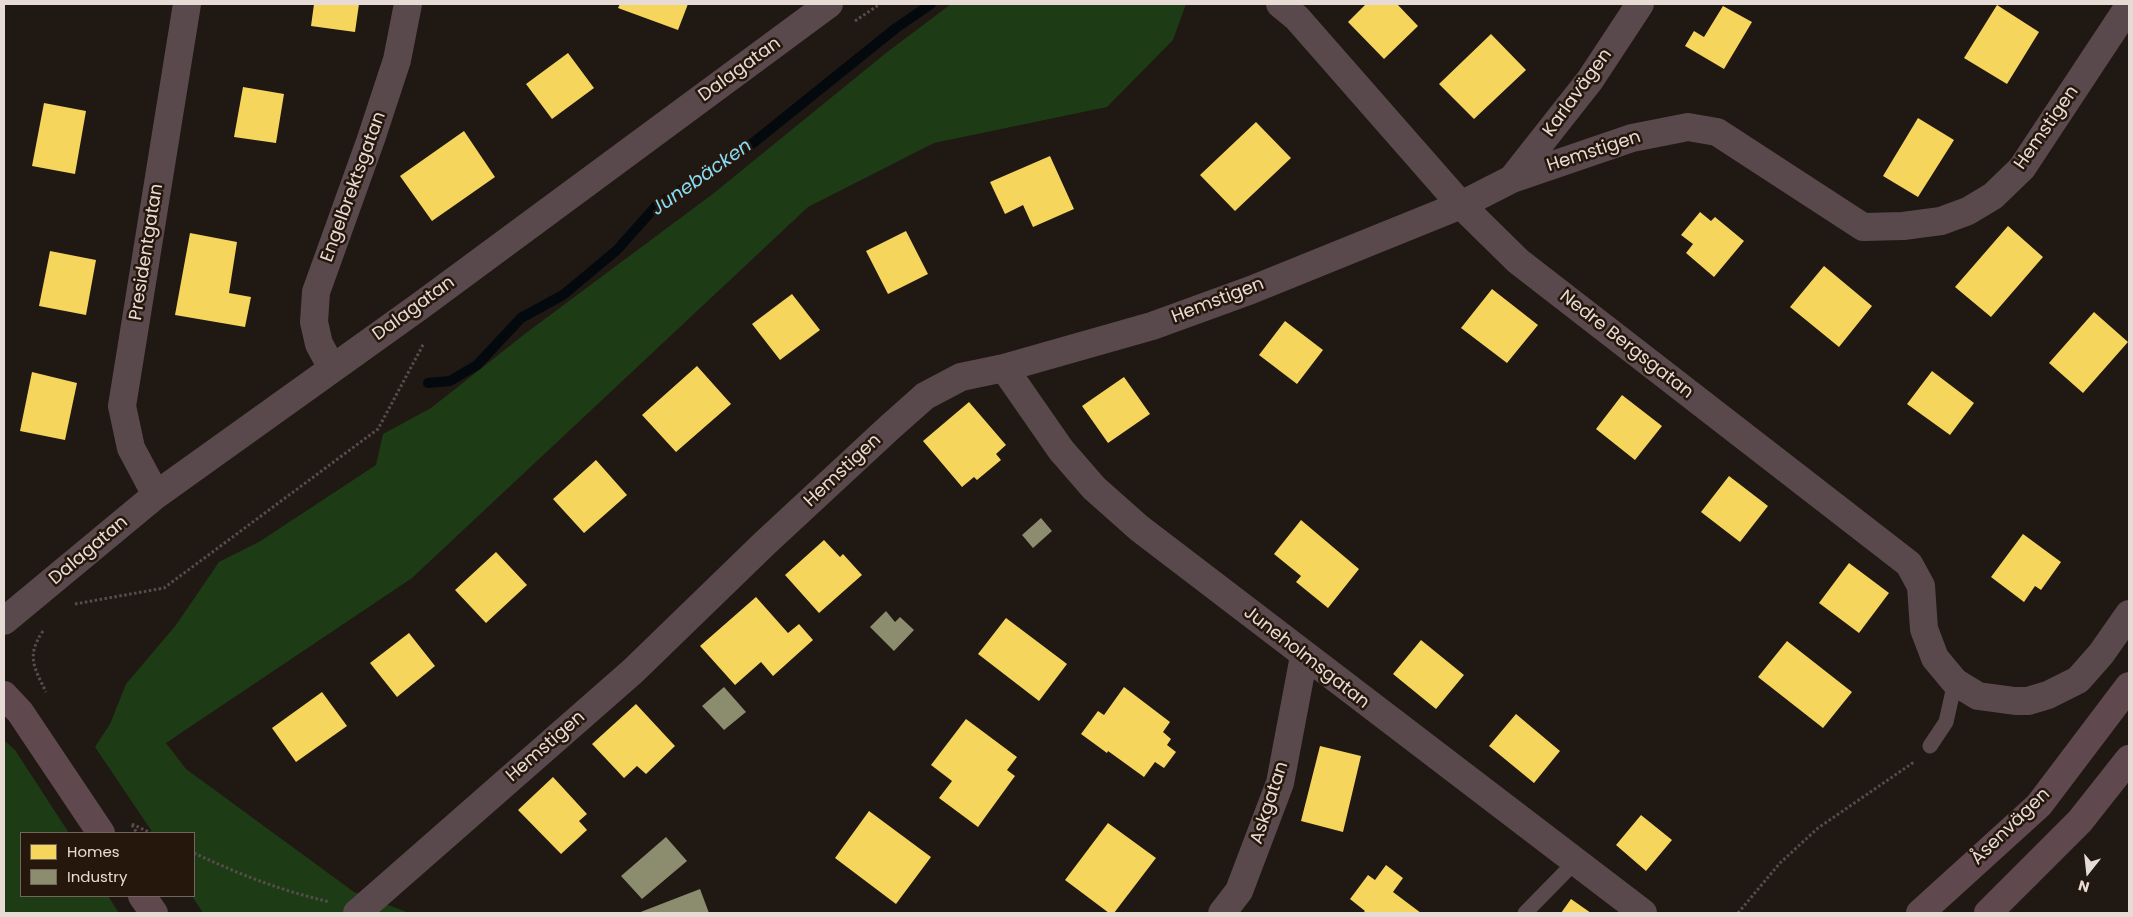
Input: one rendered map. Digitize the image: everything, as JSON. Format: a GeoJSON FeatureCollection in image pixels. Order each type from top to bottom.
{"type":"FeatureCollection","features":[{"type":"Feature","properties":{"kind":"street","name":"Presidentgatan"},"geometry":{"type":"LineString","coordinates":[[156,495],[131,448],[122,406],[186,4]]}},
{"type":"Feature","properties":{"kind":"street","name":"Engelbrektsgatan"},"geometry":{"type":"LineString","coordinates":[[332,368],[319,344],[314,322],[316,292],[371,140],[397,60],[408,4]]}},
{"type":"Feature","properties":{"kind":"street","name":"Dalagatan"},"geometry":{"type":"LineString","coordinates":[[4,621],[156,495],[420,306],[830,4]]}},
{"type":"Feature","properties":{"kind":"street","name":"Nedre Bergsgatan"},"geometry":{"type":"LineString","coordinates":[[1280,4],[1297,18],[1461,205],[1518,261],[1908,564],[1922,586],[1924,629],[1935,658],[1955,682],[1978,696],[2015,702],[2048,695],[2078,680],[2101,654],[2129,614]]}},
{"type":"Feature","properties":{"kind":"street","name":"Karlavägen"},"geometry":{"type":"LineString","coordinates":[[1512,179],[1590,80],[1640,4]]}},
{"type":"Feature","properties":{"kind":"street","name":"Hemstigen"},"geometry":{"type":"LineString","coordinates":[[364,907],[633,671],[771,537],[925,396],[961,377],[1004,368],[1152,326],[1251,290],[1461,205],[1512,179],[1632,138],[1688,127],[1717,132],[1863,227],[1903,226],[1941,221],[1968,211],[1992,196],[2022,168],[2129,6]]}},
{"type":"Feature","properties":{"kind":"street","name":"Juneholmsgatan"},"geometry":{"type":"LineString","coordinates":[[1004,368],[1061,450],[1094,488],[1139,528],[1304,656],[1643,913]]}},
{"type":"Feature","properties":{"kind":"street","name":"Askgatan"},"geometry":{"type":"LineString","coordinates":[[1222,913],[1239,891],[1280,784],[1304,656]]}},
{"type":"Feature","properties":{"kind":"street","name":"Åsenvägen"},"geometry":{"type":"LineString","coordinates":[[1920,913],[2038,805],[2129,686]]}},
{"type":"Feature","properties":{"kind":"street"},"geometry":{"type":"LineString","coordinates":[[4,695],[20,712],[100,832]]}},
{"type":"Feature","properties":{"kind":"street"},"geometry":{"type":"LineString","coordinates":[[1988,913],[2080,821],[2129,759]]}},
{"type":"Feature","properties":{"kind":"street"},"geometry":{"type":"LineString","coordinates":[[143,897],[154,913]]}},
{"type":"Feature","properties":{"kind":"lane"},"geometry":{"type":"LineString","coordinates":[[1930,746],[1946,722],[1955,682]]}},
{"type":"Feature","properties":{"kind":"lane"},"geometry":{"type":"LineString","coordinates":[[1525,913],[1574,862]]}},
{"type":"Feature","properties":{"kind":"path"},"geometry":{"type":"LineString","coordinates":[[848,27],[880,4]]}},
{"type":"Feature","properties":{"kind":"path"},"geometry":{"type":"LineString","coordinates":[[72,605],[164,588],[378,430],[426,339]]}},
{"type":"Feature","properties":{"kind":"path"},"geometry":{"type":"LineString","coordinates":[[45,628],[35,643],[32,665],[46,692]]}},
{"type":"Feature","properties":{"kind":"path"},"geometry":{"type":"LineString","coordinates":[[1738,913],[1780,863],[1818,828],[1922,756],[1930,746]]}},
{"type":"Feature","properties":{"kind":"path"},"geometry":{"type":"LineString","coordinates":[[130,823],[150,832]]}},
{"type":"Feature","properties":{"kind":"path"},"geometry":{"type":"LineString","coordinates":[[195,853],[287,892],[364,907]]}},
{"type":"Feature","properties":{"kind":"green space"},"geometry":{"type":"Polygon","coordinates":[[[951,4],[1186,4],[1173,40],[1107,107],[934,143],[808,207],[412,578],[166,743],[186,769],[354,892],[409,913],[203,913],[193,897],[195,897],[195,832],[152,832],[95,747],[110,724],[126,684],[176,625],[219,562],[259,542],[376,465],[383,434],[431,408],[526,333],[714,193],[886,53],[951,4]]]}},
{"type":"Feature","properties":{"kind":"green space"},"geometry":{"type":"Polygon","coordinates":[[[5,741],[15,750],[68,832],[20,832],[20,897],[109,897],[119,913],[4,913],[5,741]]]}},
{"type":"Feature","properties":{"kind":"building: Homes"},"geometry":{"type":"Polygon","coordinates":[[[314,4],[359,4],[355,32],[311,26],[314,4]]]}},
{"type":"Feature","properties":{"kind":"building: Homes"},"geometry":{"type":"Polygon","coordinates":[[[620,4],[688,4],[678,30],[618,8],[620,4]]]}},
{"type":"Feature","properties":{"kind":"building: Homes"},"geometry":{"type":"Polygon","coordinates":[[[1366,4],[1397,4],[1418,26],[1384,59],[1348,22],[1366,4]]]}},
{"type":"Feature","properties":{"kind":"building: Homes"},"geometry":{"type":"Polygon","coordinates":[[[1997,5],[2039,32],[2007,84],[1964,58],[1997,5]]]}},
{"type":"Feature","properties":{"kind":"building: Homes"},"geometry":{"type":"Polygon","coordinates":[[[1723,6],[1752,22],[1724,69],[1685,46],[1694,31],[1704,37],[1723,6]]]}},
{"type":"Feature","properties":{"kind":"building: Homes"},"geometry":{"type":"Polygon","coordinates":[[[1491,34],[1526,70],[1474,119],[1439,84],[1491,34]]]}},
{"type":"Feature","properties":{"kind":"building: Homes"},"geometry":{"type":"Polygon","coordinates":[[[568,53],[594,88],[552,119],[526,84],[568,53]]]}},
{"type":"Feature","properties":{"kind":"building: Homes"},"geometry":{"type":"Polygon","coordinates":[[[243,87],[284,94],[276,143],[234,137],[243,87]]]}},
{"type":"Feature","properties":{"kind":"building: Homes"},"geometry":{"type":"Polygon","coordinates":[[[44,103],[86,111],[75,174],[32,166],[44,103]]]}},
{"type":"Feature","properties":{"kind":"building: Homes"},"geometry":{"type":"Polygon","coordinates":[[[1918,118],[1954,140],[1918,197],[1883,176],[1918,118]]]}},
{"type":"Feature","properties":{"kind":"building: Homes"},"geometry":{"type":"Polygon","coordinates":[[[1256,122],[1291,158],[1235,211],[1200,175],[1256,122]]]}},
{"type":"Feature","properties":{"kind":"building: Homes"},"geometry":{"type":"Polygon","coordinates":[[[464,131],[495,177],[432,221],[400,176],[464,131]]]}},
{"type":"Feature","properties":{"kind":"building: Homes"},"geometry":{"type":"Polygon","coordinates":[[[1050,156],[1074,209],[1033,227],[1023,205],[1005,214],[990,182],[1050,156]]]}},
{"type":"Feature","properties":{"kind":"building: Homes"},"geometry":{"type":"Polygon","coordinates":[[[1700,212],[1711,221],[1715,217],[1744,241],[1714,277],[1686,253],[1693,244],[1681,235],[1700,212]]]}},
{"type":"Feature","properties":{"kind":"building: Homes"},"geometry":{"type":"Polygon","coordinates":[[[2008,226],[2043,257],[1991,317],[1955,287],[2008,226]]]}},
{"type":"Feature","properties":{"kind":"building: Homes"},"geometry":{"type":"Polygon","coordinates":[[[906,231],[928,274],[888,294],[866,251],[906,231]]]}},
{"type":"Feature","properties":{"kind":"building: Homes"},"geometry":{"type":"Polygon","coordinates":[[[190,233],[237,242],[229,293],[251,297],[245,327],[175,315],[190,233]]]}},
{"type":"Feature","properties":{"kind":"building: Homes"},"geometry":{"type":"Polygon","coordinates":[[[50,251],[96,260],[86,315],[39,306],[50,251]]]}},
{"type":"Feature","properties":{"kind":"building: Homes"},"geometry":{"type":"Polygon","coordinates":[[[1824,266],[1872,306],[1839,347],[1790,307],[1824,266]]]}},
{"type":"Feature","properties":{"kind":"building: Homes"},"geometry":{"type":"Polygon","coordinates":[[[1492,289],[1538,325],[1507,363],[1461,328],[1492,289]]]}},
{"type":"Feature","properties":{"kind":"building: Homes"},"geometry":{"type":"Polygon","coordinates":[[[792,294],[820,330],[780,360],[752,324],[792,294]]]}},
{"type":"Feature","properties":{"kind":"building: Homes"},"geometry":{"type":"Polygon","coordinates":[[[2094,312],[2128,342],[2083,393],[2049,363],[2094,312]]]}},
{"type":"Feature","properties":{"kind":"building: Homes"},"geometry":{"type":"Polygon","coordinates":[[[1285,321],[1323,350],[1297,384],[1259,355],[1285,321]]]}},
{"type":"Feature","properties":{"kind":"building: Homes"},"geometry":{"type":"Polygon","coordinates":[[[697,366],[731,404],[676,452],[642,415],[697,366]]]}},
{"type":"Feature","properties":{"kind":"building: Homes"},"geometry":{"type":"Polygon","coordinates":[[[1932,371],[1974,403],[1950,435],[1907,404],[1932,371]]]}},
{"type":"Feature","properties":{"kind":"building: Homes"},"geometry":{"type":"Polygon","coordinates":[[[32,372],[77,383],[65,440],[20,431],[32,372]]]}},
{"type":"Feature","properties":{"kind":"building: Homes"},"geometry":{"type":"Polygon","coordinates":[[[1124,377],[1150,414],[1108,443],[1082,406],[1124,377]]]}},
{"type":"Feature","properties":{"kind":"building: Homes"},"geometry":{"type":"Polygon","coordinates":[[[1622,395],[1662,426],[1635,460],[1596,429],[1622,395]]]}},
{"type":"Feature","properties":{"kind":"building: Homes"},"geometry":{"type":"Polygon","coordinates":[[[969,402],[1006,445],[996,454],[1001,460],[977,480],[974,477],[962,487],[923,441],[969,402]]]}},
{"type":"Feature","properties":{"kind":"building: Homes"},"geometry":{"type":"Polygon","coordinates":[[[596,460],[627,495],[584,533],[553,499],[596,460]]]}},
{"type":"Feature","properties":{"kind":"building: Homes"},"geometry":{"type":"Polygon","coordinates":[[[1729,476],[1768,506],[1740,542],[1701,512],[1729,476]]]}},
{"type":"Feature","properties":{"kind":"building: Homes"},"geometry":{"type":"Polygon","coordinates":[[[1301,520],[1359,569],[1328,608],[1296,582],[1301,576],[1274,554],[1301,520]]]}},
{"type":"Feature","properties":{"kind":"building: Homes"},"geometry":{"type":"Polygon","coordinates":[[[2023,534],[2061,562],[2041,590],[2035,586],[2024,602],[1991,577],[2023,534]]]}},
{"type":"Feature","properties":{"kind":"building: Homes"},"geometry":{"type":"Polygon","coordinates":[[[824,540],[840,557],[843,554],[862,575],[819,613],[785,575],[824,540]]]}},
{"type":"Feature","properties":{"kind":"building: Homes"},"geometry":{"type":"Polygon","coordinates":[[[496,552],[527,585],[486,623],[455,590],[496,552]]]}},
{"type":"Feature","properties":{"kind":"building: Homes"},"geometry":{"type":"Polygon","coordinates":[[[1849,563],[1889,593],[1859,633],[1819,603],[1849,563]]]}},
{"type":"Feature","properties":{"kind":"building: Homes"},"geometry":{"type":"Polygon","coordinates":[[[756,597],[788,633],[799,624],[813,640],[773,676],[761,662],[735,685],[700,646],[756,597]]]}},
{"type":"Feature","properties":{"kind":"building: Homes"},"geometry":{"type":"Polygon","coordinates":[[[1006,618],[1067,664],[1039,701],[978,654],[1006,618]]]}},
{"type":"Feature","properties":{"kind":"building: Homes"},"geometry":{"type":"Polygon","coordinates":[[[409,633],[435,666],[397,697],[370,663],[409,633]]]}},
{"type":"Feature","properties":{"kind":"building: Homes"},"geometry":{"type":"Polygon","coordinates":[[[1421,640],[1464,675],[1436,709],[1393,674],[1421,640]]]}},
{"type":"Feature","properties":{"kind":"building: Homes"},"geometry":{"type":"Polygon","coordinates":[[[1787,641],[1852,692],[1823,728],[1758,677],[1787,641]]]}},
{"type":"Feature","properties":{"kind":"building: Homes"},"geometry":{"type":"Polygon","coordinates":[[[1124,687],[1170,722],[1163,732],[1171,739],[1167,745],[1176,752],[1164,768],[1155,762],[1144,777],[1081,734],[1098,711],[1104,715],[1124,687]]]}},
{"type":"Feature","properties":{"kind":"building: Homes"},"geometry":{"type":"Polygon","coordinates":[[[322,692],[347,726],[296,762],[272,728],[322,692]]]}},
{"type":"Feature","properties":{"kind":"building: Homes"},"geometry":{"type":"Polygon","coordinates":[[[636,704],[675,746],[646,774],[637,766],[624,778],[592,744],[636,704]]]}},
{"type":"Feature","properties":{"kind":"building: Homes"},"geometry":{"type":"Polygon","coordinates":[[[1516,714],[1560,751],[1534,783],[1489,746],[1516,714]]]}},
{"type":"Feature","properties":{"kind":"building: Homes"},"geometry":{"type":"Polygon","coordinates":[[[966,719],[1017,757],[1007,770],[1015,776],[978,827],[939,798],[952,781],[931,765],[966,719]]]}},
{"type":"Feature","properties":{"kind":"building: Homes"},"geometry":{"type":"Polygon","coordinates":[[[1320,746],[1361,756],[1343,832],[1301,821],[1320,746]]]}},
{"type":"Feature","properties":{"kind":"building: Homes"},"geometry":{"type":"Polygon","coordinates":[[[553,777],[587,814],[579,821],[587,830],[561,854],[518,810],[553,777]]]}},
{"type":"Feature","properties":{"kind":"building: Homes"},"geometry":{"type":"Polygon","coordinates":[[[869,811],[931,857],[896,904],[835,858],[869,811]]]}},
{"type":"Feature","properties":{"kind":"building: Homes"},"geometry":{"type":"Polygon","coordinates":[[[1641,815],[1672,840],[1646,871],[1616,845],[1641,815]]]}},
{"type":"Feature","properties":{"kind":"building: Homes"},"geometry":{"type":"Polygon","coordinates":[[[1108,823],[1156,858],[1114,913],[1109,913],[1065,880],[1108,823]]]}},
{"type":"Feature","properties":{"kind":"building: Homes"},"geometry":{"type":"Polygon","coordinates":[[[1386,865],[1403,878],[1393,892],[1421,913],[1363,913],[1365,911],[1350,899],[1368,875],[1375,880],[1386,865]]]}},
{"type":"Feature","properties":{"kind":"building: Homes"},"geometry":{"type":"Polygon","coordinates":[[[1571,899],[1591,913],[1561,913],[1571,899]]]}},
{"type":"Feature","properties":{"kind":"building: Industry"},"geometry":{"type":"Polygon","coordinates":[[[1041,518],[1052,531],[1033,548],[1022,535],[1041,518]]]}},
{"type":"Feature","properties":{"kind":"building: Industry"},"geometry":{"type":"Polygon","coordinates":[[[886,611],[895,622],[900,617],[914,630],[894,651],[870,627],[886,611]]]}},
{"type":"Feature","properties":{"kind":"building: Industry"},"geometry":{"type":"Polygon","coordinates":[[[724,687],[746,712],[724,730],[702,706],[724,687]]]}},
{"type":"Feature","properties":{"kind":"building: Industry"},"geometry":{"type":"Polygon","coordinates":[[[666,837],[687,861],[642,899],[621,876],[666,837]]]}},
{"type":"Feature","properties":{"kind":"building: Industry"},"geometry":{"type":"Polygon","coordinates":[[[700,889],[709,913],[638,913],[700,889]]]}},
{"type":"Feature","properties":{"kind":"waterway","name":"Junebäcken"},"geometry":{"type":"LineString","coordinates":[[428,383],[450,381],[477,365],[521,318],[563,295],[617,250],[656,206],[748,147],[896,28],[931,4]]}}]}
